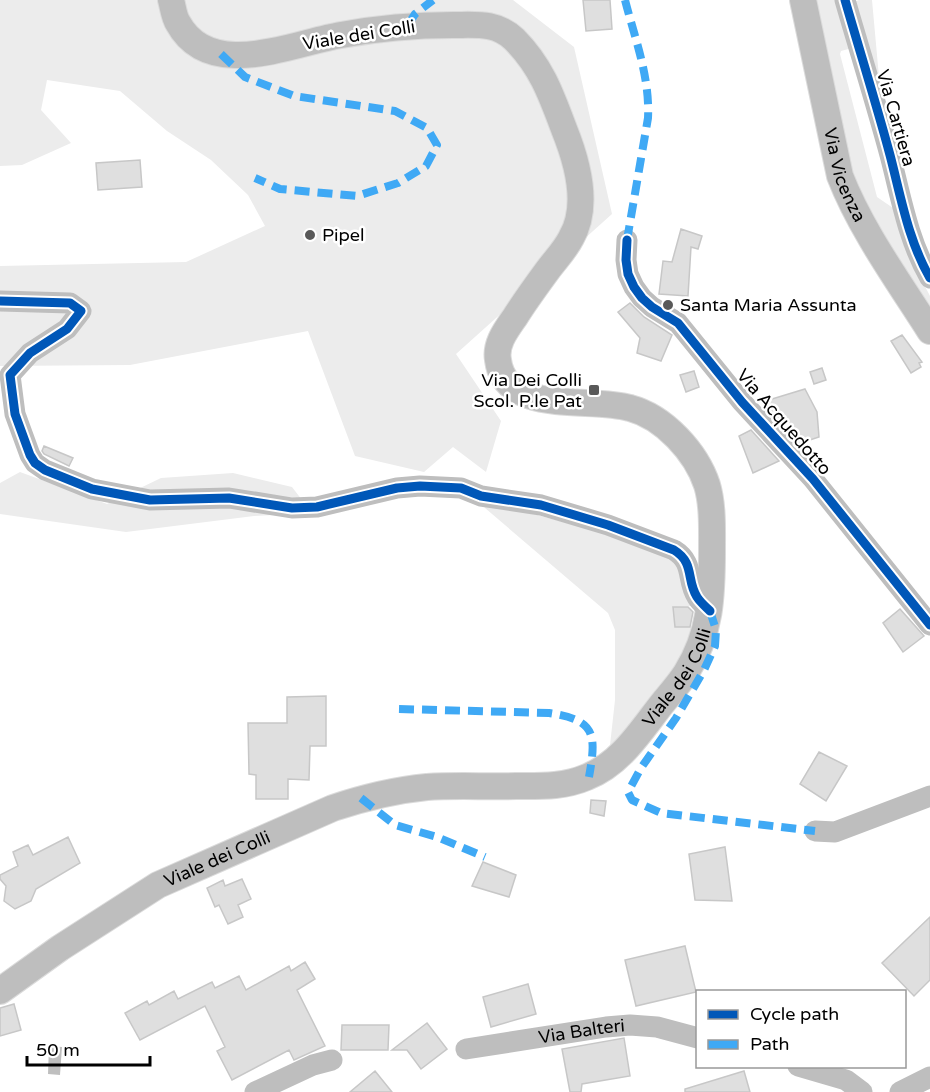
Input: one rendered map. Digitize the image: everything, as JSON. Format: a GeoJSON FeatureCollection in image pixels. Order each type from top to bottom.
{"type":"FeatureCollection","features":[{"type":"Feature","properties":{"kind":"main road","name":"Viale dei Colli"},"geometry":{"type":"LineString","coordinates":[[0,991],[60,948],[158,885],[333,808],[361,798],[425,788],[562,786],[589,777],[612,763],[628,746],[686,673],[703,639],[710,611],[711,517],[707,486],[691,454],[671,432],[652,417],[635,409],[613,404],[525,396],[510,387],[501,374],[497,359],[499,343],[508,326],[573,236],[579,216],[581,196],[570,145],[545,79],[530,56],[499,27],[484,25],[408,25],[338,35],[264,52],[244,55],[221,54],[196,44],[178,24],[171,0]]}},
{"type":"Feature","properties":{"kind":"main road","name":"Via Vicenza"},"geometry":{"type":"LineString","coordinates":[[803,0],[840,176],[865,225],[930,331]]}},
{"type":"Feature","properties":{"kind":"street","name":"Via Cartiera"},"geometry":{"type":"LineString","coordinates":[[845,0],[885,136],[914,248],[930,278]]}},
{"type":"Feature","properties":{"kind":"street","name":"Via Acquedotto"},"geometry":{"type":"LineString","coordinates":[[627,240],[628,274],[642,297],[652,307],[678,323],[742,402],[813,479],[930,625]]}},
{"type":"Feature","properties":{"kind":"street"},"geometry":{"type":"LineString","coordinates":[[0,301],[70,303],[81,311],[67,329],[30,353],[10,375],[15,414],[30,455],[35,463],[55,474],[92,489],[139,498],[229,498],[292,508],[317,507],[397,488],[420,486],[461,488],[481,496],[541,505],[608,525],[674,550],[682,555],[688,565],[696,596],[710,611]]}},
{"type":"Feature","properties":{"kind":"street"},"geometry":{"type":"LineString","coordinates":[[815,831],[835,832],[930,796]]}},
{"type":"Feature","properties":{"kind":"street","name":"Via Balteri"},"geometry":{"type":"LineString","coordinates":[[466,1049],[630,1025],[657,1027],[696,1037]]}},
{"type":"Feature","properties":{"kind":"street"},"geometry":{"type":"LineString","coordinates":[[255,1092],[313,1065],[332,1060]]}},
{"type":"Feature","properties":{"kind":"street"},"geometry":{"type":"LineString","coordinates":[[805,1068],[846,1080],[862,1092]]}},
{"type":"Feature","properties":{"kind":"street"},"geometry":{"type":"LineString","coordinates":[[900,1092],[930,1077]]}},
{"type":"Feature","properties":{"kind":"shaded area"},"geometry":{"type":"Polygon","coordinates":[[[0,0],[513,0],[574,47],[612,214],[456,354],[501,421],[486,472],[453,447],[424,472],[355,456],[308,331],[130,365],[0,366],[0,266],[186,262],[265,226],[248,195],[211,160],[167,131],[120,91],[47,80],[41,110],[71,143],[22,165],[0,166],[0,0]]]}},
{"type":"Feature","properties":{"kind":"shaded area"},"geometry":{"type":"Polygon","coordinates":[[[814,0],[837,0],[852,48],[841,51],[840,54],[877,197],[896,210],[916,269],[930,296],[930,311],[863,202],[854,181],[814,0]]]}},
{"type":"Feature","properties":{"kind":"shaded area"},"geometry":{"type":"Polygon","coordinates":[[[859,0],[872,0],[880,88],[851,3],[859,0]]]}},
{"type":"Feature","properties":{"kind":"shaded area"},"geometry":{"type":"Polygon","coordinates":[[[20,472],[107,504],[161,478],[233,473],[292,487],[312,513],[254,516],[126,532],[0,514],[0,483],[20,472]]]}},
{"type":"Feature","properties":{"kind":"shaded area"},"geometry":{"type":"Polygon","coordinates":[[[490,502],[672,552],[692,606],[673,607],[675,627],[697,627],[689,651],[609,754],[615,700],[615,630],[608,613],[485,508],[483,505],[490,502]]]}},
{"type":"Feature","properties":{"kind":"shaded area"},"geometry":{"type":"Polygon","coordinates":[[[49,1046],[62,1047],[60,1075],[48,1074],[49,1046]]]}},
{"type":"Feature","properties":{"kind":"building"},"geometry":{"type":"Polygon","coordinates":[[[583,0],[610,0],[612,29],[586,31],[583,0]]]}},
{"type":"Feature","properties":{"kind":"building"},"geometry":{"type":"Polygon","coordinates":[[[140,160],[142,187],[98,190],[96,163],[140,160]]]}},
{"type":"Feature","properties":{"kind":"building"},"geometry":{"type":"Polygon","coordinates":[[[681,229],[702,236],[698,249],[691,247],[688,296],[659,294],[663,261],[672,262],[681,229]]]}},
{"type":"Feature","properties":{"kind":"building"},"geometry":{"type":"Polygon","coordinates":[[[630,303],[644,317],[672,335],[661,361],[637,353],[640,338],[618,312],[630,303]]]}},
{"type":"Feature","properties":{"kind":"building"},"geometry":{"type":"Polygon","coordinates":[[[902,335],[922,362],[919,363],[921,367],[911,373],[891,341],[902,335]]]}},
{"type":"Feature","properties":{"kind":"building"},"geometry":{"type":"Polygon","coordinates":[[[822,368],[826,380],[814,384],[810,372],[822,368]]]}},
{"type":"Feature","properties":{"kind":"building"},"geometry":{"type":"Polygon","coordinates":[[[694,371],[699,387],[686,392],[680,375],[694,371]]]}},
{"type":"Feature","properties":{"kind":"building"},"geometry":{"type":"Polygon","coordinates":[[[805,389],[817,412],[819,437],[798,444],[765,409],[762,402],[805,389]]]}},
{"type":"Feature","properties":{"kind":"building"},"geometry":{"type":"Polygon","coordinates":[[[751,430],[779,461],[753,473],[739,436],[751,430]]]}},
{"type":"Feature","properties":{"kind":"building"},"geometry":{"type":"Polygon","coordinates":[[[44,446],[73,458],[69,466],[44,454],[42,451],[44,446]]]}},
{"type":"Feature","properties":{"kind":"building"},"geometry":{"type":"Polygon","coordinates":[[[673,607],[688,607],[693,612],[690,627],[675,627],[673,607]]]}},
{"type":"Feature","properties":{"kind":"building"},"geometry":{"type":"Polygon","coordinates":[[[900,609],[924,636],[903,652],[883,623],[900,609]]]}},
{"type":"Feature","properties":{"kind":"building"},"geometry":{"type":"Polygon","coordinates":[[[326,696],[326,746],[310,746],[309,780],[288,779],[288,799],[256,799],[256,775],[249,774],[248,723],[287,723],[287,697],[326,696]]]}},
{"type":"Feature","properties":{"kind":"building"},"geometry":{"type":"Polygon","coordinates":[[[819,752],[847,766],[826,801],[800,784],[819,752]]]}},
{"type":"Feature","properties":{"kind":"building"},"geometry":{"type":"Polygon","coordinates":[[[591,800],[606,801],[604,816],[590,813],[591,800]]]}},
{"type":"Feature","properties":{"kind":"building"},"geometry":{"type":"Polygon","coordinates":[[[68,837],[80,863],[36,889],[31,901],[15,909],[4,901],[6,886],[0,879],[0,875],[18,866],[13,852],[28,845],[33,855],[68,837]]]}},
{"type":"Feature","properties":{"kind":"building"},"geometry":{"type":"Polygon","coordinates":[[[725,847],[732,901],[695,900],[689,854],[725,847]]]}},
{"type":"Feature","properties":{"kind":"building"},"geometry":{"type":"Polygon","coordinates":[[[483,862],[516,875],[509,897],[472,886],[483,862]]]}},
{"type":"Feature","properties":{"kind":"building"},"geometry":{"type":"Polygon","coordinates":[[[242,879],[251,899],[238,905],[243,917],[228,924],[219,905],[215,907],[207,888],[223,880],[225,886],[242,879]]]}},
{"type":"Feature","properties":{"kind":"building"},"geometry":{"type":"Polygon","coordinates":[[[930,917],[930,980],[914,996],[882,963],[930,917]]]}},
{"type":"Feature","properties":{"kind":"building"},"geometry":{"type":"Polygon","coordinates":[[[685,946],[696,992],[636,1006],[625,960],[685,946]]]}},
{"type":"Feature","properties":{"kind":"building"},"geometry":{"type":"Polygon","coordinates":[[[305,962],[315,979],[297,990],[325,1046],[294,1060],[289,1050],[232,1080],[217,1051],[225,1047],[205,1006],[140,1040],[125,1013],[147,1001],[149,1005],[174,991],[178,999],[212,982],[215,988],[239,976],[246,990],[289,966],[291,971],[305,962]]]}},
{"type":"Feature","properties":{"kind":"building"},"geometry":{"type":"Polygon","coordinates":[[[528,984],[536,1014],[491,1027],[483,997],[528,984]]]}},
{"type":"Feature","properties":{"kind":"building"},"geometry":{"type":"Polygon","coordinates":[[[14,1004],[21,1030],[0,1036],[0,1008],[14,1004]]]}},
{"type":"Feature","properties":{"kind":"building"},"geometry":{"type":"Polygon","coordinates":[[[427,1023],[447,1049],[421,1069],[407,1050],[392,1050],[427,1023]]]}},
{"type":"Feature","properties":{"kind":"building"},"geometry":{"type":"Polygon","coordinates":[[[342,1025],[389,1025],[388,1050],[341,1050],[342,1025]]]}},
{"type":"Feature","properties":{"kind":"building"},"geometry":{"type":"Polygon","coordinates":[[[624,1038],[630,1076],[582,1084],[581,1092],[570,1092],[562,1049],[624,1038]]]}},
{"type":"Feature","properties":{"kind":"building"},"geometry":{"type":"Polygon","coordinates":[[[375,1071],[392,1092],[350,1092],[375,1071]]]}},
{"type":"Feature","properties":{"kind":"building"},"geometry":{"type":"Polygon","coordinates":[[[744,1071],[750,1092],[685,1092],[685,1089],[744,1071]]]}},
{"type":"Feature","properties":{"kind":"marked path"},"geometry":{"type":"LineString","coordinates":[[408,25],[415,14],[433,0]]}},
{"type":"Feature","properties":{"kind":"marked path"},"geometry":{"type":"LineString","coordinates":[[625,0],[641,58],[648,103],[648,118],[627,240]]}},
{"type":"Feature","properties":{"kind":"marked path"},"geometry":{"type":"LineString","coordinates":[[221,54],[245,77],[294,96],[395,111],[427,128],[437,145],[426,166],[398,183],[357,196],[280,189],[255,178]]}},
{"type":"Feature","properties":{"kind":"marked path"},"geometry":{"type":"LineString","coordinates":[[710,611],[716,630],[715,646],[676,718],[641,768],[628,792],[632,800],[661,813],[815,831]]}},
{"type":"Feature","properties":{"kind":"marked path"},"geometry":{"type":"LineString","coordinates":[[399,709],[549,713],[576,720],[584,725],[592,739],[589,777]]}},
{"type":"Feature","properties":{"kind":"marked path"},"geometry":{"type":"LineString","coordinates":[[361,798],[395,825],[437,837],[485,857]]}},
{"type":"Feature","properties":{"kind":"cycle path"},"geometry":{"type":"LineString","coordinates":[[845,0],[911,233],[922,264],[930,278]]}},
{"type":"Feature","properties":{"kind":"cycle path"},"geometry":{"type":"LineString","coordinates":[[627,240],[628,274],[642,298],[678,323],[742,402],[813,479],[930,625]]}},
{"type":"Feature","properties":{"kind":"cycle path"},"geometry":{"type":"LineString","coordinates":[[0,301],[70,303],[81,311],[67,329],[30,353],[10,375],[15,414],[30,455],[35,463],[45,470],[92,489],[150,500],[229,498],[292,508],[317,507],[397,488],[420,486],[461,488],[481,496],[541,505],[608,525],[674,550],[685,560],[694,591],[710,611]]}},
{"type":"Feature","properties":{"kind":"place","name":"Pipel"},"geometry":{"type":"Point","coordinates":[310,235]}},
{"type":"Feature","properties":{"kind":"place","name":"Santa Maria Assunta"},"geometry":{"type":"Point","coordinates":[668,305]}},
{"type":"Feature","properties":{"kind":"place","name":"Via Dei Colli Scol. P.le Pat"},"geometry":{"type":"Point","coordinates":[594,390]}}]}
